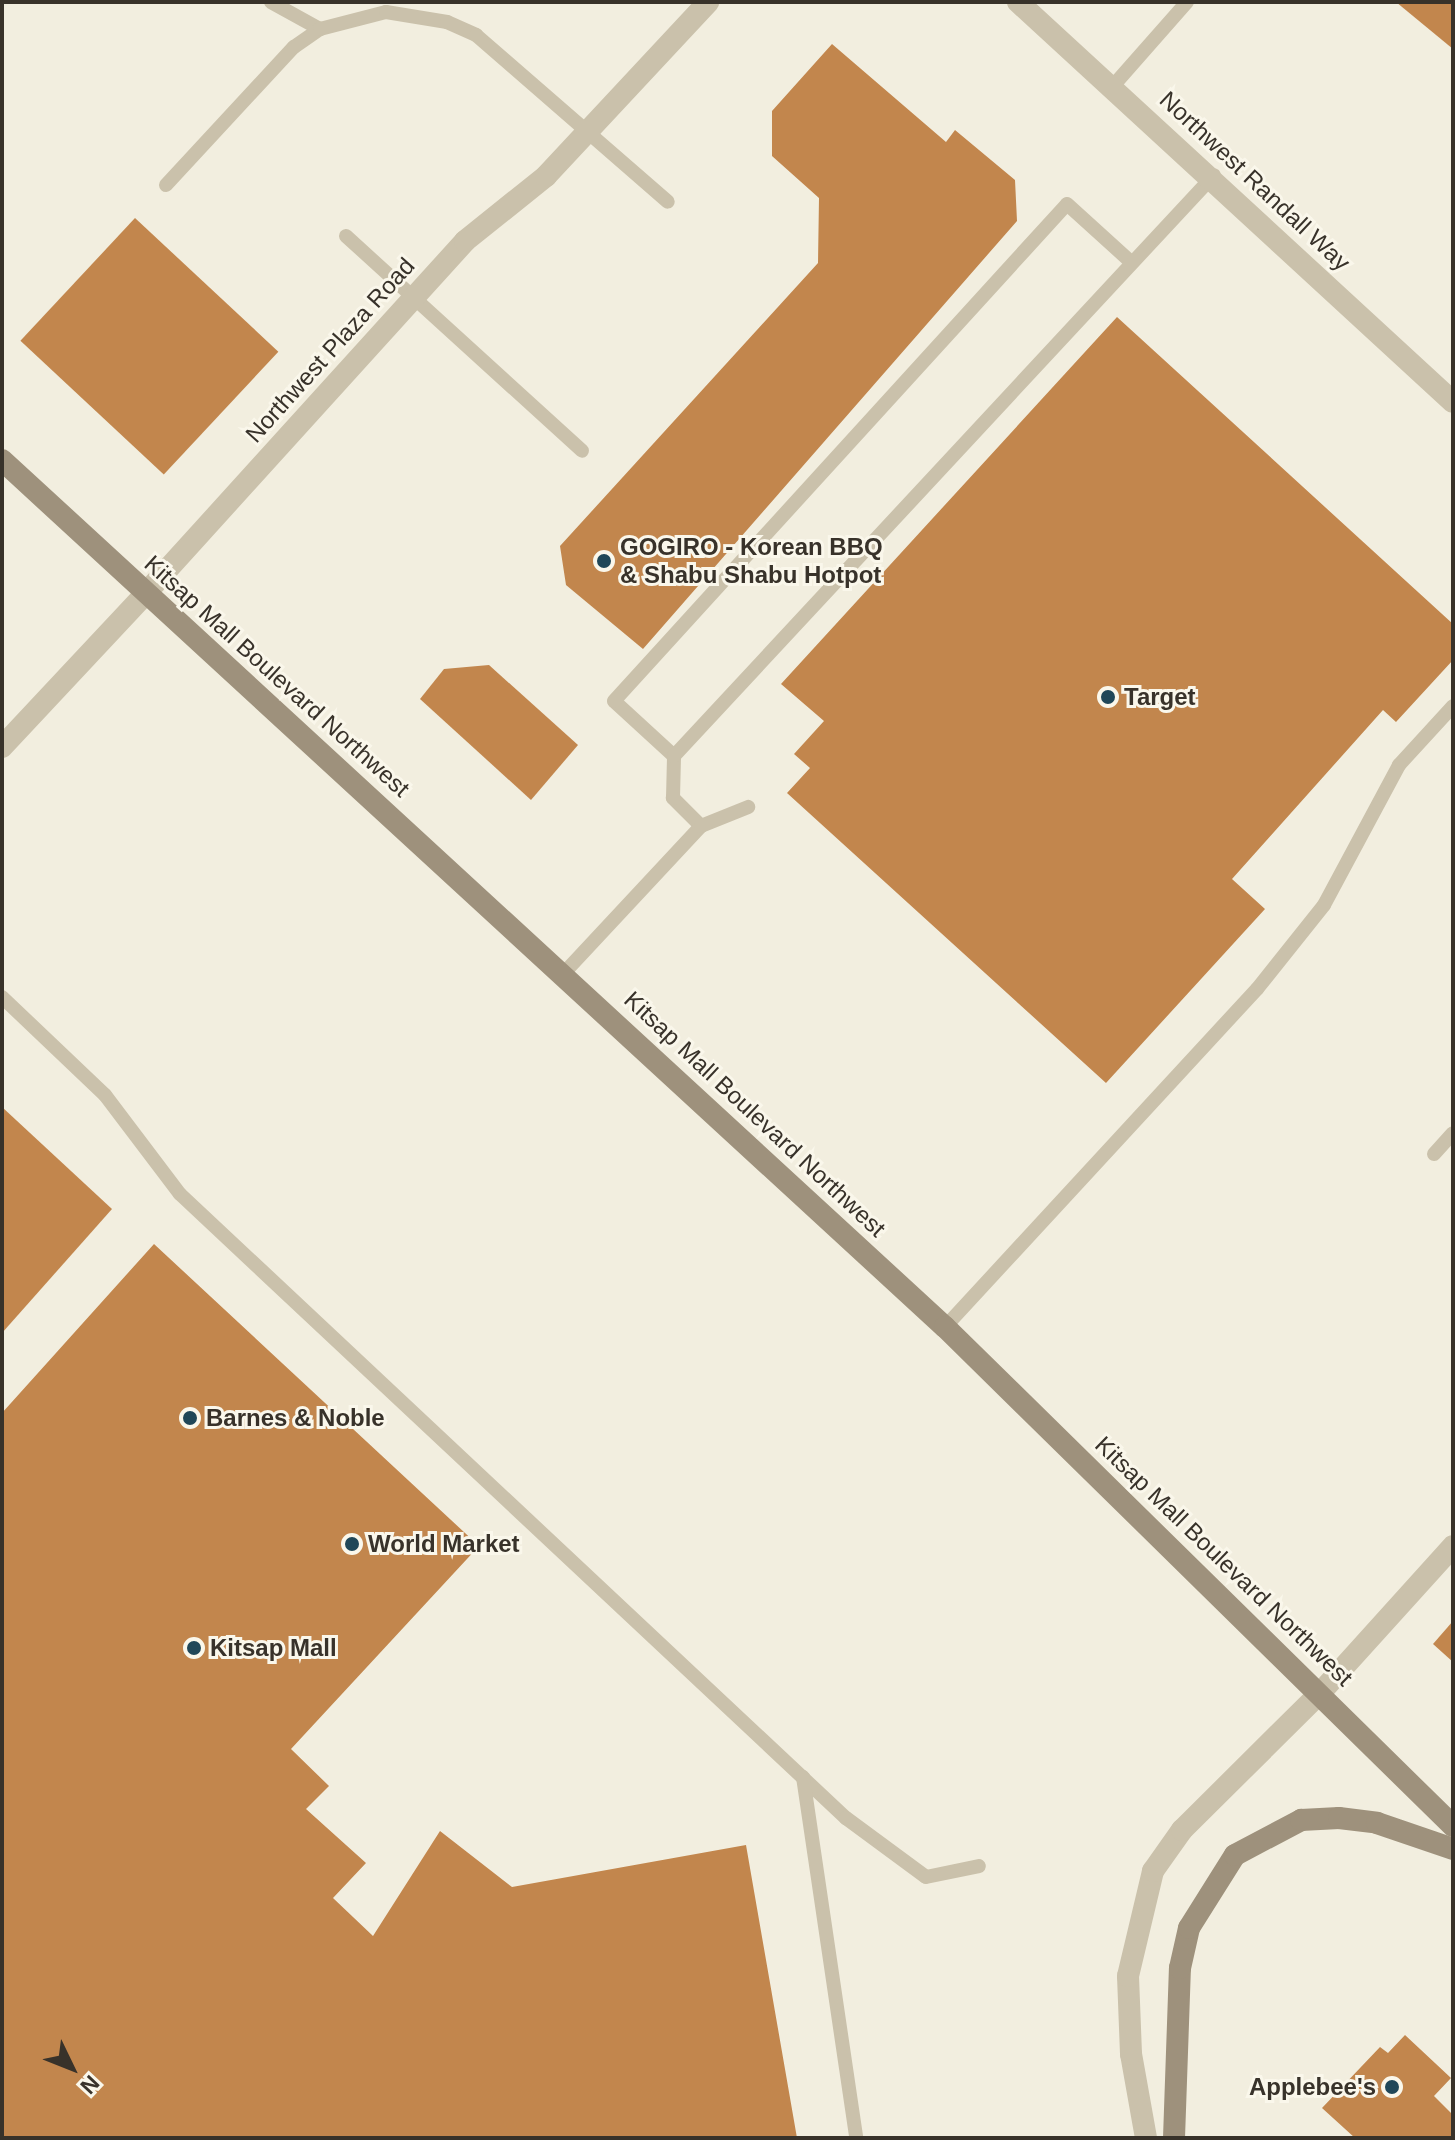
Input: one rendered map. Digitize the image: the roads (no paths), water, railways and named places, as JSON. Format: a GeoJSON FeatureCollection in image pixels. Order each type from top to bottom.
{"type":"FeatureCollection","features":[{"type":"Feature","properties":{"kind":"main road","name":"Kitsap Mall Boulevard Northwest"},"geometry":{"type":"LineString","coordinates":[[2,460],[564,973],[945,1327],[1322,1691],[1453,1826]]}},
{"type":"Feature","properties":{"kind":"main road"},"geometry":{"type":"LineString","coordinates":[[1174,2138],[1180,1968],[1189,1928],[1235,1855],[1301,1820],[1339,1818],[1377,1823],[1453,1849]]}},
{"type":"Feature","properties":{"kind":"street","name":"Northwest Plaza Road"},"geometry":{"type":"LineString","coordinates":[[2,747],[465,241],[589,133],[708,2]]}},
{"type":"Feature","properties":{"kind":"street","name":"Northwest Randall Way"},"geometry":{"type":"LineString","coordinates":[[1018,2],[1214,175],[1453,402]]}},
{"type":"Feature","properties":{"kind":"street"},"geometry":{"type":"LineString","coordinates":[[1146,2138],[1131,2054],[1128,1976],[1153,1871],[1233,1775],[1322,1691],[1453,1546]]}},
{"type":"Feature","properties":{"kind":"lane"},"geometry":{"type":"LineString","coordinates":[[271,2],[320,29]]}},
{"type":"Feature","properties":{"kind":"lane"},"geometry":{"type":"LineString","coordinates":[[342,22],[360,2]]}},
{"type":"Feature","properties":{"kind":"lane"},"geometry":{"type":"LineString","coordinates":[[1113,86],[1187,2]]}},
{"type":"Feature","properties":{"kind":"lane"},"geometry":{"type":"LineString","coordinates":[[166,185],[294,47],[320,29],[386,12],[447,22],[499,51],[668,202]]}},
{"type":"Feature","properties":{"kind":"lane"},"geometry":{"type":"LineString","coordinates":[[701,826],[673,798],[674,756],[1214,175]]}},
{"type":"Feature","properties":{"kind":"lane"},"geometry":{"type":"LineString","coordinates":[[674,756],[614,701],[1067,204],[1131,262]]}},
{"type":"Feature","properties":{"kind":"lane"},"geometry":{"type":"LineString","coordinates":[[346,236],[582,451]]}},
{"type":"Feature","properties":{"kind":"lane"},"geometry":{"type":"LineString","coordinates":[[945,1327],[1257,989],[1324,905],[1399,765],[1453,706]]}},
{"type":"Feature","properties":{"kind":"lane"},"geometry":{"type":"LineString","coordinates":[[564,973],[701,826],[748,807]]}},
{"type":"Feature","properties":{"kind":"lane"},"geometry":{"type":"LineString","coordinates":[[2,997],[105,1095],[180,1194],[895,1860],[926,1877],[979,1866]]}},
{"type":"Feature","properties":{"kind":"lane"},"geometry":{"type":"LineString","coordinates":[[1434,1154],[1453,1133]]}},
{"type":"Feature","properties":{"kind":"lane"},"geometry":{"type":"LineString","coordinates":[[803,1777],[856,2138]]}},
{"type":"Feature","properties":{"kind":"place","name":"GOGIRO - Korean BBQ & Shabu Shabu Hotpot"},"geometry":{"type":"Point","coordinates":[604,561]}},
{"type":"Feature","properties":{"kind":"place","name":"Target"},"geometry":{"type":"Point","coordinates":[1108,697]}},
{"type":"Feature","properties":{"kind":"place","name":"Barnes & Noble"},"geometry":{"type":"Point","coordinates":[190,1418]}},
{"type":"Feature","properties":{"kind":"place","name":"World Market"},"geometry":{"type":"Point","coordinates":[352,1544]}},
{"type":"Feature","properties":{"kind":"place","name":"Kitsap Mall"},"geometry":{"type":"Point","coordinates":[194,1648]}},
{"type":"Feature","properties":{"kind":"place","name":"Applebee's"},"geometry":{"type":"Point","coordinates":[1392,2087]}}]}
